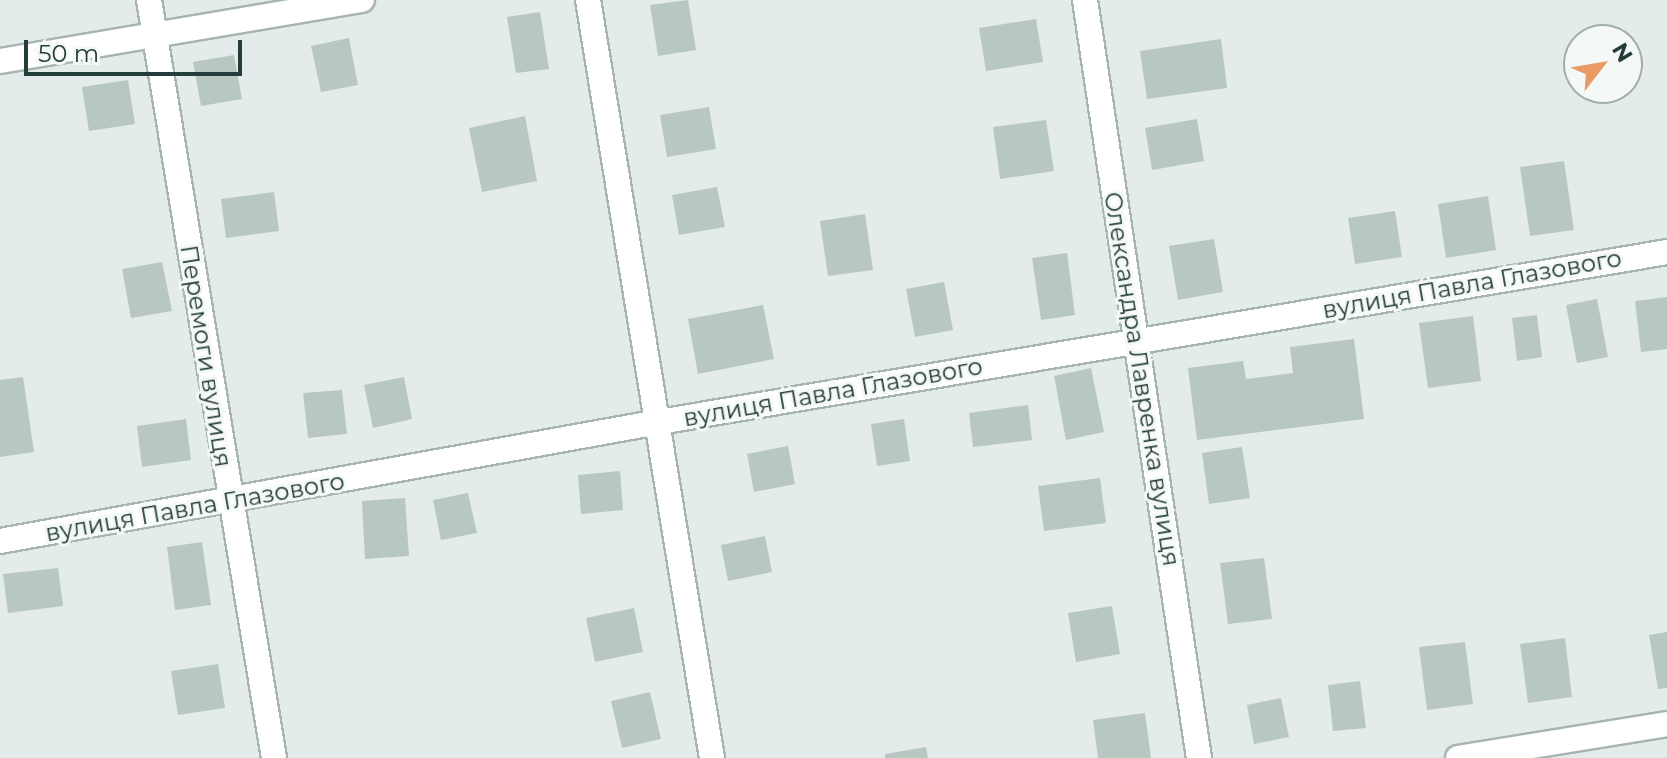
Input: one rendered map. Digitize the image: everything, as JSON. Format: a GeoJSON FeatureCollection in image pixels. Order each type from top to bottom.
{"type":"FeatureCollection","features":[{"type":"Feature","properties":{"kind":"street","name":"Перемоги вулиця"},"geometry":{"type":"LineString","coordinates":[[149,0],[274,758]]}},
{"type":"Feature","properties":{"kind":"street"},"geometry":{"type":"LineString","coordinates":[[0,61],[362,0]]}},
{"type":"Feature","properties":{"kind":"street"},"geometry":{"type":"LineString","coordinates":[[588,0],[712,758]]}},
{"type":"Feature","properties":{"kind":"street","name":"Олександра Лавренка вулиця"},"geometry":{"type":"LineString","coordinates":[[1085,0],[1199,758]]}},
{"type":"Feature","properties":{"kind":"street","name":"вулиця Павла Глазового"},"geometry":{"type":"LineString","coordinates":[[0,541],[230,503],[659,422],[1667,252]]}},
{"type":"Feature","properties":{"kind":"street"},"geometry":{"type":"LineString","coordinates":[[1458,758],[1667,724]]}},
{"type":"Feature","properties":{"kind":"building"},"geometry":{"type":"Polygon","coordinates":[[[688,0],[696,50],[658,56],[650,5],[688,0]]]}},
{"type":"Feature","properties":{"kind":"building"},"geometry":{"type":"Polygon","coordinates":[[[540,12],[549,69],[516,73],[507,17],[540,12]]]}},
{"type":"Feature","properties":{"kind":"building"},"geometry":{"type":"Polygon","coordinates":[[[1036,19],[1043,62],[986,71],[979,28],[1036,19]]]}},
{"type":"Feature","properties":{"kind":"building"},"geometry":{"type":"Polygon","coordinates":[[[349,38],[358,85],[321,92],[311,46],[349,38]]]}},
{"type":"Feature","properties":{"kind":"building"},"geometry":{"type":"Polygon","coordinates":[[[1221,39],[1227,88],[1147,99],[1140,51],[1221,39]]]}},
{"type":"Feature","properties":{"kind":"building"},"geometry":{"type":"Polygon","coordinates":[[[234,55],[242,99],[201,106],[193,62],[234,55]]]}},
{"type":"Feature","properties":{"kind":"building"},"geometry":{"type":"Polygon","coordinates":[[[128,80],[135,124],[89,131],[82,87],[128,80]]]}},
{"type":"Feature","properties":{"kind":"building"},"geometry":{"type":"Polygon","coordinates":[[[709,107],[716,149],[667,157],[660,115],[709,107]]]}},
{"type":"Feature","properties":{"kind":"building"},"geometry":{"type":"Polygon","coordinates":[[[525,116],[537,181],[482,192],[469,128],[525,116]]]}},
{"type":"Feature","properties":{"kind":"building"},"geometry":{"type":"Polygon","coordinates":[[[1197,119],[1204,161],[1152,170],[1145,128],[1197,119]]]}},
{"type":"Feature","properties":{"kind":"building"},"geometry":{"type":"Polygon","coordinates":[[[1046,120],[1054,171],[1000,179],[993,127],[1046,120]]]}},
{"type":"Feature","properties":{"kind":"building"},"geometry":{"type":"Polygon","coordinates":[[[1564,161],[1574,230],[1530,236],[1520,167],[1564,161]]]}},
{"type":"Feature","properties":{"kind":"building"},"geometry":{"type":"Polygon","coordinates":[[[717,187],[725,227],[679,235],[672,195],[717,187]]]}},
{"type":"Feature","properties":{"kind":"building"},"geometry":{"type":"Polygon","coordinates":[[[274,192],[279,231],[226,238],[221,199],[274,192]]]}},
{"type":"Feature","properties":{"kind":"building"},"geometry":{"type":"Polygon","coordinates":[[[1488,196],[1496,250],[1446,258],[1438,204],[1488,196]]]}},
{"type":"Feature","properties":{"kind":"building"},"geometry":{"type":"Polygon","coordinates":[[[1395,211],[1402,257],[1355,264],[1348,218],[1395,211]]]}},
{"type":"Feature","properties":{"kind":"building"},"geometry":{"type":"Polygon","coordinates":[[[865,214],[873,270],[828,276],[820,221],[865,214]]]}},
{"type":"Feature","properties":{"kind":"building"},"geometry":{"type":"Polygon","coordinates":[[[1214,239],[1223,292],[1178,300],[1169,246],[1214,239]]]}},
{"type":"Feature","properties":{"kind":"building"},"geometry":{"type":"Polygon","coordinates":[[[1067,253],[1075,315],[1041,320],[1032,258],[1067,253]]]}},
{"type":"Feature","properties":{"kind":"building"},"geometry":{"type":"Polygon","coordinates":[[[162,262],[172,311],[131,318],[122,269],[162,262]]]}},
{"type":"Feature","properties":{"kind":"building"},"geometry":{"type":"Polygon","coordinates":[[[944,282],[953,330],[915,337],[906,289],[944,282]]]}},
{"type":"Feature","properties":{"kind":"building"},"geometry":{"type":"Polygon","coordinates":[[[1667,297],[1667,349],[1641,352],[1635,301],[1667,297]]]}},
{"type":"Feature","properties":{"kind":"building"},"geometry":{"type":"Polygon","coordinates":[[[1597,299],[1608,357],[1577,363],[1566,305],[1597,299]]]}},
{"type":"Feature","properties":{"kind":"building"},"geometry":{"type":"Polygon","coordinates":[[[763,305],[774,359],[698,374],[688,319],[763,305]]]}},
{"type":"Feature","properties":{"kind":"building"},"geometry":{"type":"Polygon","coordinates":[[[1537,315],[1542,357],[1517,361],[1512,318],[1537,315]]]}},
{"type":"Feature","properties":{"kind":"building"},"geometry":{"type":"Polygon","coordinates":[[[1473,316],[1481,381],[1428,388],[1419,323],[1473,316]]]}},
{"type":"Feature","properties":{"kind":"building"},"geometry":{"type":"Polygon","coordinates":[[[1354,339],[1364,419],[1197,440],[1188,368],[1243,361],[1246,379],[1293,373],[1290,347],[1354,339]]]}},
{"type":"Feature","properties":{"kind":"building"},"geometry":{"type":"Polygon","coordinates":[[[1091,368],[1104,432],[1066,440],[1054,376],[1091,368]]]}},
{"type":"Feature","properties":{"kind":"building"},"geometry":{"type":"Polygon","coordinates":[[[23,377],[34,452],[0,457],[0,380],[23,377]]]}},
{"type":"Feature","properties":{"kind":"building"},"geometry":{"type":"Polygon","coordinates":[[[404,377],[412,419],[373,428],[364,385],[404,377]]]}},
{"type":"Feature","properties":{"kind":"building"},"geometry":{"type":"Polygon","coordinates":[[[342,390],[347,434],[308,438],[303,393],[342,390]]]}},
{"type":"Feature","properties":{"kind":"building"},"geometry":{"type":"Polygon","coordinates":[[[1028,405],[1032,440],[973,447],[969,413],[1028,405]]]}},
{"type":"Feature","properties":{"kind":"building"},"geometry":{"type":"Polygon","coordinates":[[[186,419],[191,460],[142,467],[137,426],[186,419]]]}},
{"type":"Feature","properties":{"kind":"building"},"geometry":{"type":"Polygon","coordinates":[[[904,419],[910,461],[877,466],[871,424],[904,419]]]}},
{"type":"Feature","properties":{"kind":"building"},"geometry":{"type":"Polygon","coordinates":[[[788,446],[795,484],[754,492],[747,454],[788,446]]]}},
{"type":"Feature","properties":{"kind":"building"},"geometry":{"type":"Polygon","coordinates":[[[1242,447],[1250,498],[1209,504],[1202,453],[1242,447]]]}},
{"type":"Feature","properties":{"kind":"building"},"geometry":{"type":"Polygon","coordinates":[[[620,471],[623,510],[581,514],[578,475],[620,471]]]}},
{"type":"Feature","properties":{"kind":"building"},"geometry":{"type":"Polygon","coordinates":[[[1100,478],[1106,523],[1044,531],[1038,486],[1100,478]]]}},
{"type":"Feature","properties":{"kind":"building"},"geometry":{"type":"Polygon","coordinates":[[[468,493],[477,533],[441,540],[433,500],[468,493]]]}},
{"type":"Feature","properties":{"kind":"building"},"geometry":{"type":"Polygon","coordinates":[[[405,498],[409,556],[365,559],[362,501],[405,498]]]}},
{"type":"Feature","properties":{"kind":"building"},"geometry":{"type":"Polygon","coordinates":[[[765,536],[772,572],[728,581],[721,545],[765,536]]]}},
{"type":"Feature","properties":{"kind":"building"},"geometry":{"type":"Polygon","coordinates":[[[202,542],[211,605],[175,610],[167,547],[202,542]]]}},
{"type":"Feature","properties":{"kind":"building"},"geometry":{"type":"Polygon","coordinates":[[[1264,558],[1272,619],[1228,624],[1220,563],[1264,558]]]}},
{"type":"Feature","properties":{"kind":"building"},"geometry":{"type":"Polygon","coordinates":[[[58,568],[63,606],[8,613],[3,574],[58,568]]]}},
{"type":"Feature","properties":{"kind":"building"},"geometry":{"type":"Polygon","coordinates":[[[1112,606],[1120,654],[1076,662],[1068,613],[1112,606]]]}},
{"type":"Feature","properties":{"kind":"building"},"geometry":{"type":"Polygon","coordinates":[[[634,608],[643,652],[595,662],[586,618],[634,608]]]}},
{"type":"Feature","properties":{"kind":"building"},"geometry":{"type":"Polygon","coordinates":[[[1667,632],[1667,688],[1658,689],[1649,635],[1667,632]]]}},
{"type":"Feature","properties":{"kind":"building"},"geometry":{"type":"Polygon","coordinates":[[[1565,638],[1572,697],[1528,703],[1520,644],[1565,638]]]}},
{"type":"Feature","properties":{"kind":"building"},"geometry":{"type":"Polygon","coordinates":[[[1465,642],[1473,704],[1427,710],[1419,647],[1465,642]]]}},
{"type":"Feature","properties":{"kind":"building"},"geometry":{"type":"Polygon","coordinates":[[[218,664],[225,708],[178,715],[171,671],[218,664]]]}},
{"type":"Feature","properties":{"kind":"building"},"geometry":{"type":"Polygon","coordinates":[[[1360,681],[1366,728],[1333,731],[1328,685],[1360,681]]]}},
{"type":"Feature","properties":{"kind":"building"},"geometry":{"type":"Polygon","coordinates":[[[650,692],[661,739],[622,748],[611,701],[650,692]]]}},
{"type":"Feature","properties":{"kind":"building"},"geometry":{"type":"Polygon","coordinates":[[[1281,698],[1289,737],[1254,744],[1247,705],[1281,698]]]}},
{"type":"Feature","properties":{"kind":"building"},"geometry":{"type":"Polygon","coordinates":[[[1145,713],[1151,758],[1098,758],[1093,720],[1145,713]]]}},
{"type":"Feature","properties":{"kind":"building"},"geometry":{"type":"Polygon","coordinates":[[[926,747],[928,758],[885,758],[885,754],[926,747]]]}}]}
